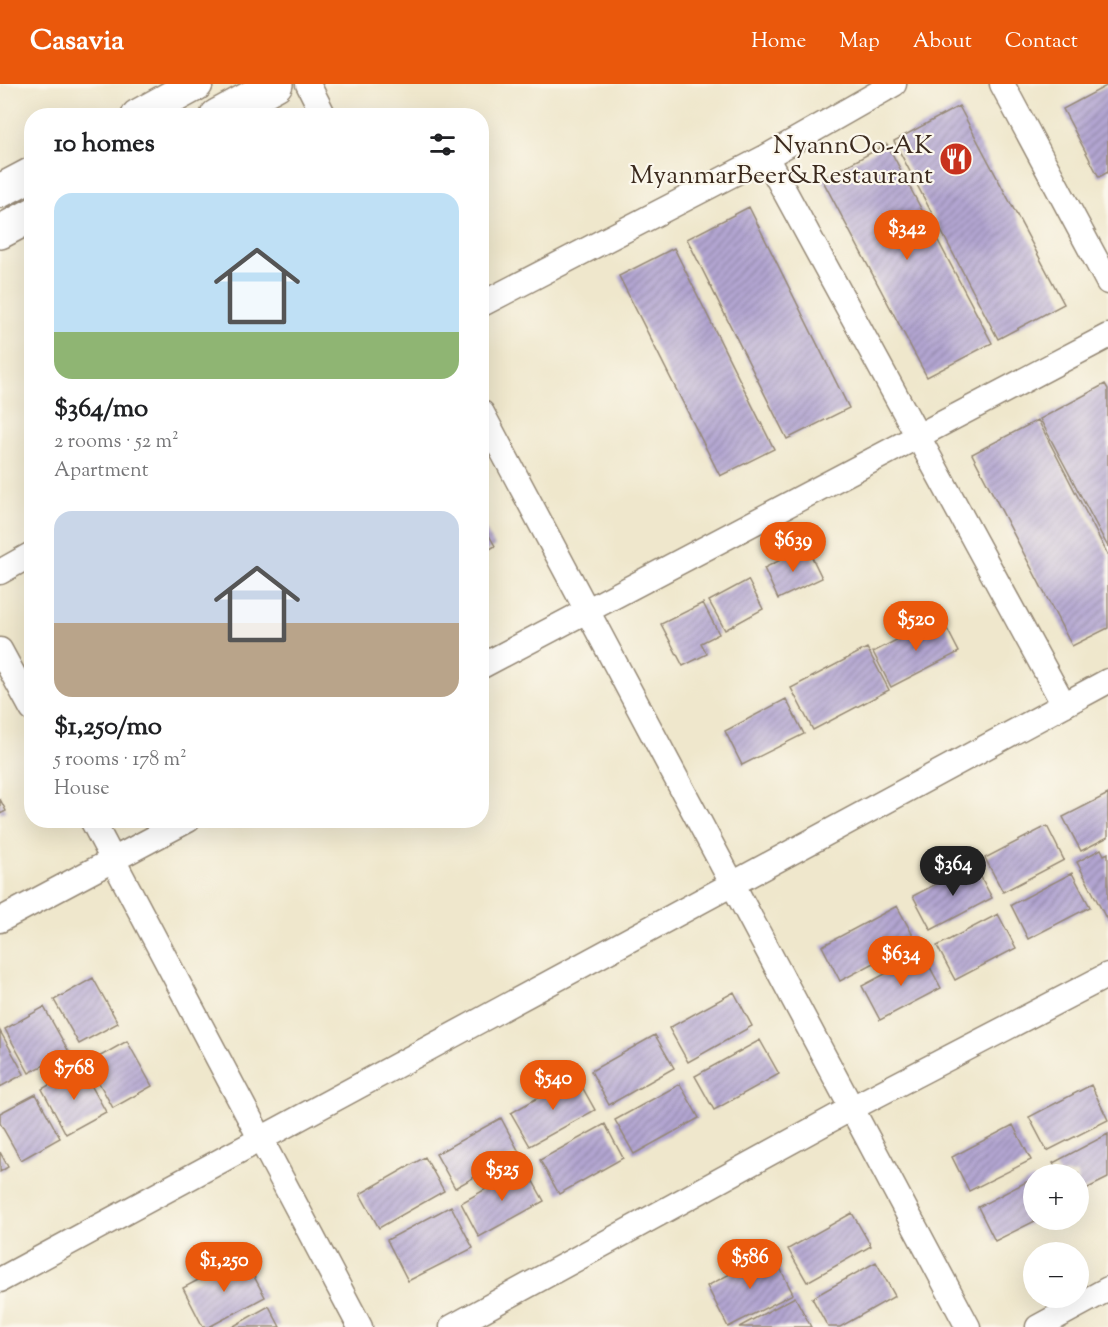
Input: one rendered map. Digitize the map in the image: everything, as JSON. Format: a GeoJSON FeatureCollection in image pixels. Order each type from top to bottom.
{"type":"FeatureCollection","features":[{"type":"Feature","properties":{"kind":"highway"},"geometry":{"type":"LineString","coordinates":[[152,108],[196,84]]}},
{"type":"Feature","properties":{"kind":"highway"},"geometry":{"type":"LineString","coordinates":[[232,108],[276,84]]}},
{"type":"Feature","properties":{"kind":"highway"},"geometry":{"type":"LineString","coordinates":[[0,191],[24,178]]}},
{"type":"Feature","properties":{"kind":"lane"},"geometry":{"type":"LineString","coordinates":[[308,84],[320,108]]}},
{"type":"Feature","properties":{"kind":"lane"},"geometry":{"type":"LineString","coordinates":[[489,300],[765,157],[894,84]]}},
{"type":"Feature","properties":{"kind":"lane"},"geometry":{"type":"LineString","coordinates":[[1002,84],[1108,282]]}},
{"type":"Feature","properties":{"kind":"lane"},"geometry":{"type":"LineString","coordinates":[[765,157],[1064,705]]}},
{"type":"Feature","properties":{"kind":"lane"},"geometry":{"type":"LineString","coordinates":[[489,662],[1108,336]]}},
{"type":"Feature","properties":{"kind":"lane"},"geometry":{"type":"LineString","coordinates":[[489,426],[968,1327]]}},
{"type":"Feature","properties":{"kind":"lane"},"geometry":{"type":"LineString","coordinates":[[0,572],[24,558]]}},
{"type":"Feature","properties":{"kind":"lane"},"geometry":{"type":"LineString","coordinates":[[0,650],[24,694]]}},
{"type":"Feature","properties":{"kind":"lane"},"geometry":{"type":"LineString","coordinates":[[0,1280],[1108,681]]}},
{"type":"Feature","properties":{"kind":"lane"},"geometry":{"type":"LineString","coordinates":[[96,828],[360,1327]]}},
{"type":"Feature","properties":{"kind":"lane"},"geometry":{"type":"LineString","coordinates":[[0,920],[173,828]]}},
{"type":"Feature","properties":{"kind":"lane"},"geometry":{"type":"LineString","coordinates":[[452,1327],[852,1108],[1108,975]]}},
{"type":"Feature","properties":{"kind":"lane"},"geometry":{"type":"LineString","coordinates":[[1038,1327],[1108,1288]]}},
{"type":"Feature","properties":{"kind":"building"},"geometry":{"type":"Polygon","coordinates":[[[1108,85],[1108,172],[1099,177],[1063,109],[1108,85]]]}},
{"type":"Feature","properties":{"kind":"building"},"geometry":{"type":"Polygon","coordinates":[[[959,106],[1064,304],[998,339],[894,141],[959,106]]]}},
{"type":"Feature","properties":{"kind":"building"},"geometry":{"type":"Polygon","coordinates":[[[887,144],[992,343],[927,377],[822,179],[887,144]]]}},
{"type":"Feature","properties":{"kind":"building"},"geometry":{"type":"Polygon","coordinates":[[[749,207],[849,408],[787,439],[687,239],[749,207]]]}},
{"type":"Feature","properties":{"kind":"building"},"geometry":{"type":"Polygon","coordinates":[[[674,248],[774,449],[720,476],[619,276],[674,248]]]}},
{"type":"Feature","properties":{"kind":"building"},"geometry":{"type":"Polygon","coordinates":[[[1105,384],[1108,389],[1108,547],[1040,419],[1105,384]]]}},
{"type":"Feature","properties":{"kind":"building"},"geometry":{"type":"Polygon","coordinates":[[[1038,420],[1108,555],[1108,628],[1072,646],[972,454],[1038,420]]]}},
{"type":"Feature","properties":{"kind":"building"},"geometry":{"type":"Polygon","coordinates":[[[489,535],[495,546],[489,550],[489,535]]]}},
{"type":"Feature","properties":{"kind":"building"},"geometry":{"type":"Polygon","coordinates":[[[807,547],[822,578],[778,599],[764,568],[807,547]]]}},
{"type":"Feature","properties":{"kind":"building"},"geometry":{"type":"Polygon","coordinates":[[[748,580],[763,609],[725,630],[709,601],[748,580]]]}},
{"type":"Feature","properties":{"kind":"building"},"geometry":{"type":"Polygon","coordinates":[[[703,603],[719,634],[701,643],[707,654],[683,666],[661,624],[703,603]]]}},
{"type":"Feature","properties":{"kind":"building"},"geometry":{"type":"Polygon","coordinates":[[[941,617],[959,652],[891,687],[873,652],[941,617]]]}},
{"type":"Feature","properties":{"kind":"building"},"geometry":{"type":"Polygon","coordinates":[[[867,648],[889,690],[813,730],[791,688],[867,648]]]}},
{"type":"Feature","properties":{"kind":"building"},"geometry":{"type":"Polygon","coordinates":[[[786,699],[804,734],[742,765],[725,731],[786,699]]]}},
{"type":"Feature","properties":{"kind":"building"},"geometry":{"type":"Polygon","coordinates":[[[1108,794],[1108,837],[1081,851],[1063,817],[1108,794]]]}},
{"type":"Feature","properties":{"kind":"building"},"geometry":{"type":"Polygon","coordinates":[[[0,799],[6,811],[0,814],[0,799]]]}},
{"type":"Feature","properties":{"kind":"building"},"geometry":{"type":"Polygon","coordinates":[[[1047,826],[1064,860],[1003,892],[985,858],[1047,826]]]}},
{"type":"Feature","properties":{"kind":"building"},"geometry":{"type":"Polygon","coordinates":[[[1101,849],[1104,855],[1108,853],[1108,922],[1077,862],[1101,849]]]}},
{"type":"Feature","properties":{"kind":"building"},"geometry":{"type":"Polygon","coordinates":[[[974,864],[992,898],[931,930],[913,896],[974,864]]]}},
{"type":"Feature","properties":{"kind":"building"},"geometry":{"type":"Polygon","coordinates":[[[1072,873],[1090,907],[1028,939],[1011,905],[1072,873]]]}},
{"type":"Feature","properties":{"kind":"building"},"geometry":{"type":"Polygon","coordinates":[[[897,906],[916,941],[840,981],[822,946],[897,906]]]}},
{"type":"Feature","properties":{"kind":"building"},"geometry":{"type":"Polygon","coordinates":[[[998,914],[1016,948],[955,980],[937,946],[998,914]]]}},
{"type":"Feature","properties":{"kind":"building"},"geometry":{"type":"Polygon","coordinates":[[[923,954],[941,988],[880,1020],[862,986],[923,954]]]}},
{"type":"Feature","properties":{"kind":"building"},"geometry":{"type":"Polygon","coordinates":[[[93,978],[118,1023],[79,1044],[54,1000],[93,978]]]}},
{"type":"Feature","properties":{"kind":"building"},"geometry":{"type":"Polygon","coordinates":[[[734,992],[752,1026],[688,1062],[669,1028],[734,992]]]}},
{"type":"Feature","properties":{"kind":"building"},"geometry":{"type":"Polygon","coordinates":[[[44,1007],[69,1052],[29,1073],[5,1029],[44,1007]]]}},
{"type":"Feature","properties":{"kind":"building"},"geometry":{"type":"Polygon","coordinates":[[[0,1031],[24,1074],[0,1087],[0,1031]]]}},
{"type":"Feature","properties":{"kind":"building"},"geometry":{"type":"Polygon","coordinates":[[[655,1035],[674,1068],[609,1105],[591,1071],[655,1035]]]}},
{"type":"Feature","properties":{"kind":"building"},"geometry":{"type":"Polygon","coordinates":[[[760,1040],[779,1074],[714,1110],[695,1076],[760,1040]]]}},
{"type":"Feature","properties":{"kind":"building"},"geometry":{"type":"Polygon","coordinates":[[[127,1041],[152,1086],[113,1108],[88,1063],[127,1041]]]}},
{"type":"Feature","properties":{"kind":"building"},"geometry":{"type":"Polygon","coordinates":[[[81,1067],[106,1112],[66,1134],[42,1089],[81,1067]]]}},
{"type":"Feature","properties":{"kind":"building"},"geometry":{"type":"Polygon","coordinates":[[[576,1076],[595,1110],[530,1146],[511,1113],[576,1076]]]}},
{"type":"Feature","properties":{"kind":"building"},"geometry":{"type":"Polygon","coordinates":[[[680,1084],[699,1118],[634,1154],[615,1120],[680,1084]]]}},
{"type":"Feature","properties":{"kind":"building"},"geometry":{"type":"Polygon","coordinates":[[[1091,1085],[1108,1120],[1047,1151],[1029,1117],[1091,1085]]]}},
{"type":"Feature","properties":{"kind":"building"},"geometry":{"type":"Polygon","coordinates":[[[36,1094],[60,1138],[21,1160],[0,1123],[0,1113],[36,1094]]]}},
{"type":"Feature","properties":{"kind":"building"},"geometry":{"type":"Polygon","coordinates":[[[501,1118],[519,1152],[455,1188],[436,1154],[501,1118]]]}},
{"type":"Feature","properties":{"kind":"building"},"geometry":{"type":"Polygon","coordinates":[[[605,1124],[623,1158],[559,1194],[540,1160],[605,1124]]]}},
{"type":"Feature","properties":{"kind":"building"},"geometry":{"type":"Polygon","coordinates":[[[1013,1125],[1031,1160],[969,1191],[952,1157],[1013,1125]]]}},
{"type":"Feature","properties":{"kind":"building"},"geometry":{"type":"Polygon","coordinates":[[[1108,1134],[1108,1178],[1089,1188],[1089,1164],[1053,1163],[1108,1134]]]}},
{"type":"Feature","properties":{"kind":"building"},"geometry":{"type":"Polygon","coordinates":[[[0,1152],[8,1167],[0,1172],[0,1152]]]}},
{"type":"Feature","properties":{"kind":"building"},"geometry":{"type":"Polygon","coordinates":[[[425,1157],[444,1191],[379,1228],[360,1194],[425,1157]]]}},
{"type":"Feature","properties":{"kind":"building"},"geometry":{"type":"Polygon","coordinates":[[[525,1167],[544,1201],[479,1237],[461,1203],[525,1167]]]}},
{"type":"Feature","properties":{"kind":"building"},"geometry":{"type":"Polygon","coordinates":[[[1023,1184],[1023,1227],[995,1241],[978,1207],[1023,1184]]]}},
{"type":"Feature","properties":{"kind":"building"},"geometry":{"type":"Polygon","coordinates":[[[451,1206],[473,1248],[408,1281],[387,1240],[451,1206]]]}},
{"type":"Feature","properties":{"kind":"building"},"geometry":{"type":"Polygon","coordinates":[[[852,1213],[871,1246],[807,1282],[788,1249],[852,1213]]]}},
{"type":"Feature","properties":{"kind":"building"},"geometry":{"type":"Polygon","coordinates":[[[772,1252],[793,1294],[728,1327],[707,1286],[772,1252]]]}},
{"type":"Feature","properties":{"kind":"building"},"geometry":{"type":"Polygon","coordinates":[[[243,1256],[265,1297],[209,1327],[203,1327],[183,1288],[243,1256]]]}},
{"type":"Feature","properties":{"kind":"building"},"geometry":{"type":"Polygon","coordinates":[[[876,1262],[895,1296],[840,1327],[828,1327],[812,1298],[876,1262]]]}},
{"type":"Feature","properties":{"kind":"building"},"geometry":{"type":"Polygon","coordinates":[[[795,1297],[811,1327],[739,1327],[795,1297]]]}},
{"type":"Feature","properties":{"kind":"building"},"geometry":{"type":"Polygon","coordinates":[[[269,1306],[280,1327],[232,1327],[269,1306]]]}},
{"type":"Feature","properties":{"kind":"place","name":"NyannOo-AK MyanmarBeer&Restaurant"},"geometry":{"type":"Point","coordinates":[956,159]}}]}
